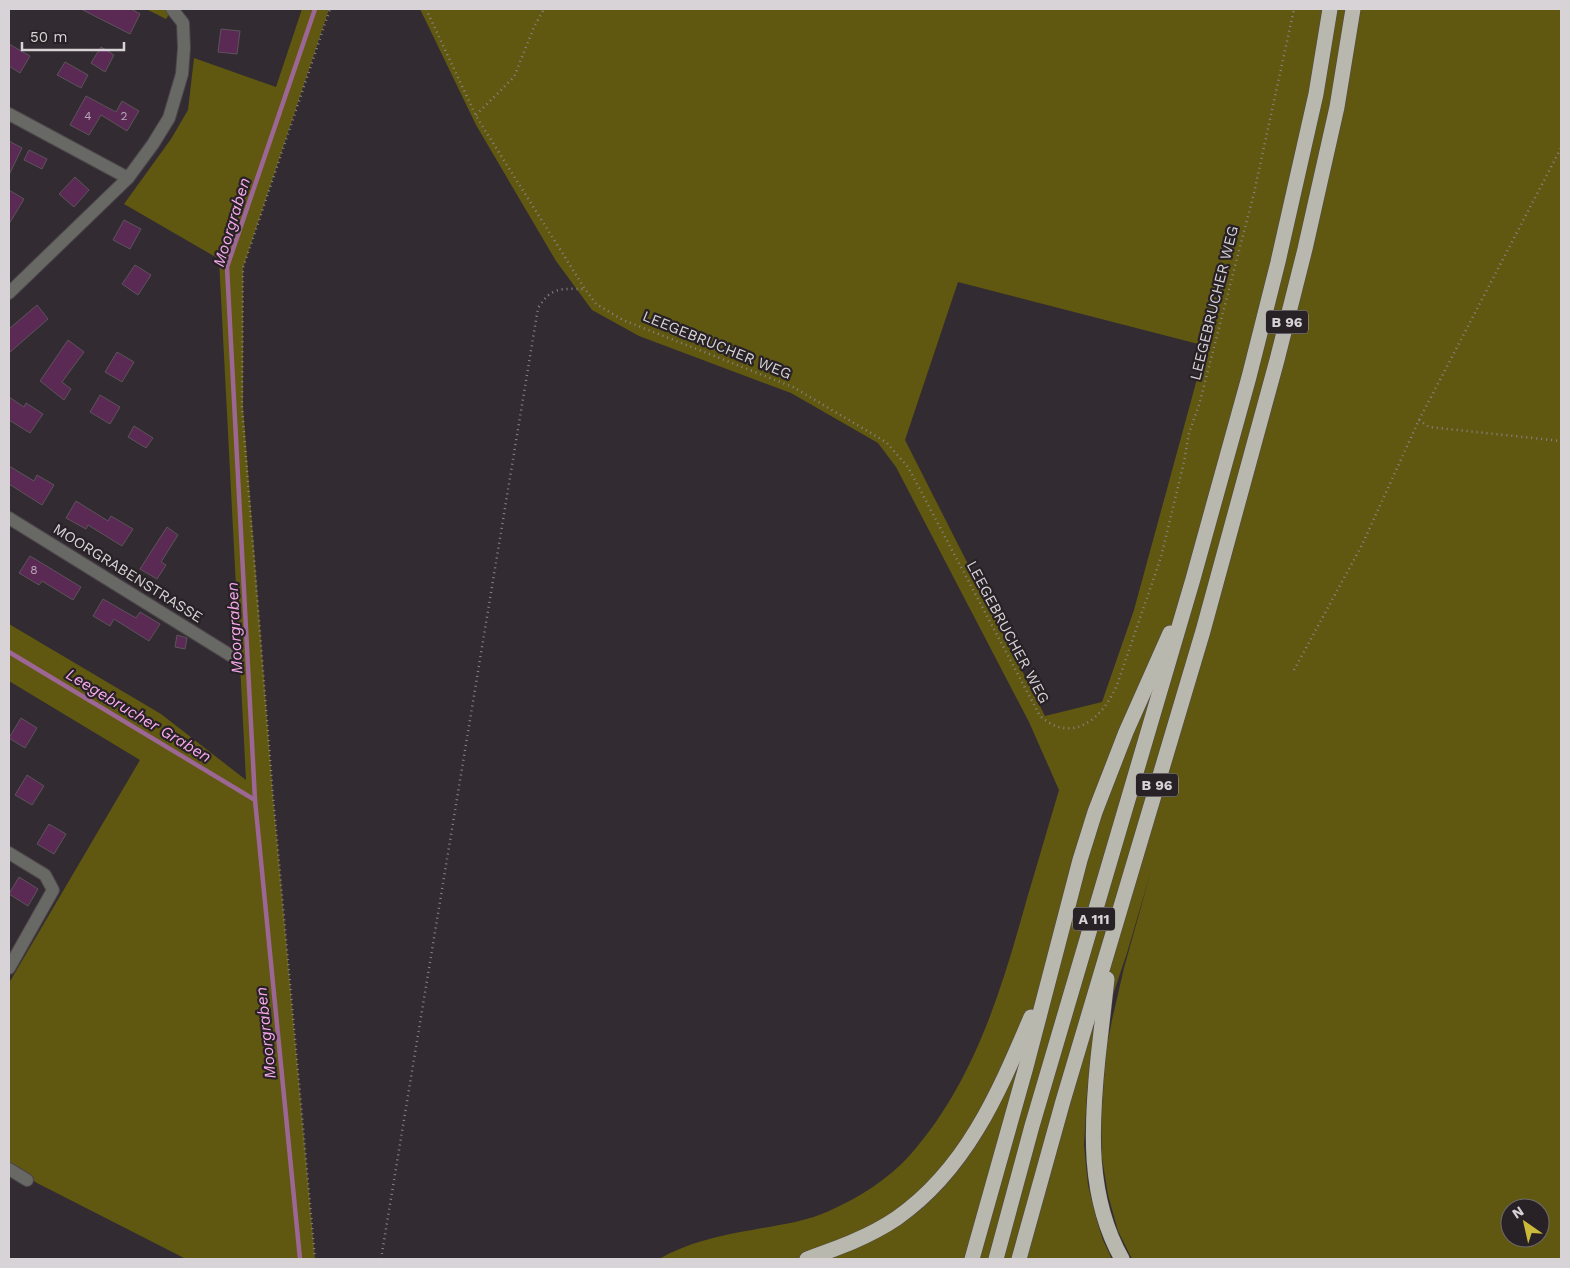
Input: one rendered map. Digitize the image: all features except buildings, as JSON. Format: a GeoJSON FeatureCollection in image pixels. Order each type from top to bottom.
{"type":"FeatureCollection","features":[{"type":"Feature","properties":{"kind":"highway","name":"B 96"},"geometry":{"type":"LineString","coordinates":[[1194,579],[1278,262],[1316,94],[1330,9]]}},
{"type":"Feature","properties":{"kind":"highway","name":"B 96"},"geometry":{"type":"LineString","coordinates":[[1112,938],[1202,631],[1277,360],[1305,249],[1337,107],[1354,9]]}},
{"type":"Feature","properties":{"kind":"highway"},"geometry":{"type":"LineString","coordinates":[[972,1259],[1026,1067],[1080,860],[1101,795],[1140,699],[1194,579]]}},
{"type":"Feature","properties":{"kind":"highway","name":"A 111"},"geometry":{"type":"LineString","coordinates":[[996,1259],[1040,1100],[1194,579]]}},
{"type":"Feature","properties":{"kind":"highway"},"geometry":{"type":"LineString","coordinates":[[1112,938],[1095,1090],[1092,1150],[1102,1211],[1115,1248],[1122,1259]]}},
{"type":"Feature","properties":{"kind":"highway","name":"A 111"},"geometry":{"type":"LineString","coordinates":[[1019,1259],[1063,1101],[1112,938]]}},
{"type":"Feature","properties":{"kind":"highway"},"geometry":{"type":"LineString","coordinates":[[807,1259],[870,1234],[891,1221],[946,1174],[980,1127],[1002,1085],[1050,974]]}},
{"type":"Feature","properties":{"kind":"street"},"geometry":{"type":"LineString","coordinates":[[9,293],[128,178],[169,118],[182,74],[184,48],[183,23],[177,10]]}},
{"type":"Feature","properties":{"kind":"street"},"geometry":{"type":"LineString","coordinates":[[9,114],[128,178]]}},
{"type":"Feature","properties":{"kind":"street","name":"MOORGRABENSTRASSE"},"geometry":{"type":"LineString","coordinates":[[9,518],[230,654]]}},
{"type":"Feature","properties":{"kind":"street"},"geometry":{"type":"LineString","coordinates":[[9,853],[45,875],[53,890],[9,968]]}},
{"type":"Feature","properties":{"kind":"street"},"geometry":{"type":"LineString","coordinates":[[9,1168],[27,1180]]}},
{"type":"Feature","properties":{"kind":"path"},"geometry":{"type":"LineString","coordinates":[[315,1259],[272,786],[242,408],[243,268],[330,9]]}},
{"type":"Feature","properties":{"kind":"path","name":"LEEGEBRUCHER WEG"},"geometry":{"type":"LineString","coordinates":[[426,9],[476,116],[596,304],[623,320],[793,387],[886,442],[908,467],[1040,716],[1056,727],[1073,729],[1090,722],[1110,701],[1161,557],[1184,462],[1189,433],[1199,405],[1254,193],[1294,9]]}},
{"type":"Feature","properties":{"kind":"path"},"geometry":{"type":"LineString","coordinates":[[476,116],[514,77],[534,27],[544,9]]}},
{"type":"Feature","properties":{"kind":"path"},"geometry":{"type":"LineString","coordinates":[[1294,670],[1362,545],[1419,420],[1561,148]]}},
{"type":"Feature","properties":{"kind":"path"},"geometry":{"type":"LineString","coordinates":[[381,1259],[538,308],[545,296],[559,289],[585,289]]}},
{"type":"Feature","properties":{"kind":"path"},"geometry":{"type":"LineString","coordinates":[[1419,420],[1429,427],[1561,441]]}},
{"type":"Feature","properties":{"kind":"shaded area"},"geometry":{"type":"Polygon","coordinates":[[[146,9],[173,9],[166,19],[146,9]]]}},
{"type":"Feature","properties":{"kind":"shaded area"},"geometry":{"type":"Polygon","coordinates":[[[302,9],[329,9],[243,268],[243,407],[273,796],[315,1259],[186,1259],[37,1183],[9,1165],[9,983],[140,760],[9,681],[9,624],[161,714],[246,780],[219,259],[124,204],[171,139],[188,110],[194,58],[276,87],[302,9]]]}},
{"type":"Feature","properties":{"kind":"shaded area"},"geometry":{"type":"Polygon","coordinates":[[[420,9],[1561,9],[1561,1259],[1132,1259],[1118,1231],[1108,1195],[1102,1158],[1101,1120],[1106,1050],[1112,1020],[1124,968],[1151,871],[1127,953],[1091,1060],[1087,1093],[1084,1145],[1088,1185],[1103,1240],[1112,1259],[659,1259],[681,1248],[704,1240],[801,1221],[820,1215],[872,1187],[893,1172],[910,1155],[932,1127],[951,1098],[982,1036],[1006,970],[1059,790],[1029,722],[896,467],[878,443],[791,393],[639,336],[592,310],[556,261],[476,125],[420,9]],[[958,282],[905,440],[1045,716],[1102,702],[1134,610],[1206,346],[958,282]]]}},
{"type":"Feature","properties":{"kind":"waterway","name":"Moorgraben"},"geometry":{"type":"LineString","coordinates":[[300,1259],[255,800],[227,267],[315,9]]}},
{"type":"Feature","properties":{"kind":"waterway","name":"Leegebrucher Graben"},"geometry":{"type":"LineString","coordinates":[[9,652],[255,800]]}}]}
